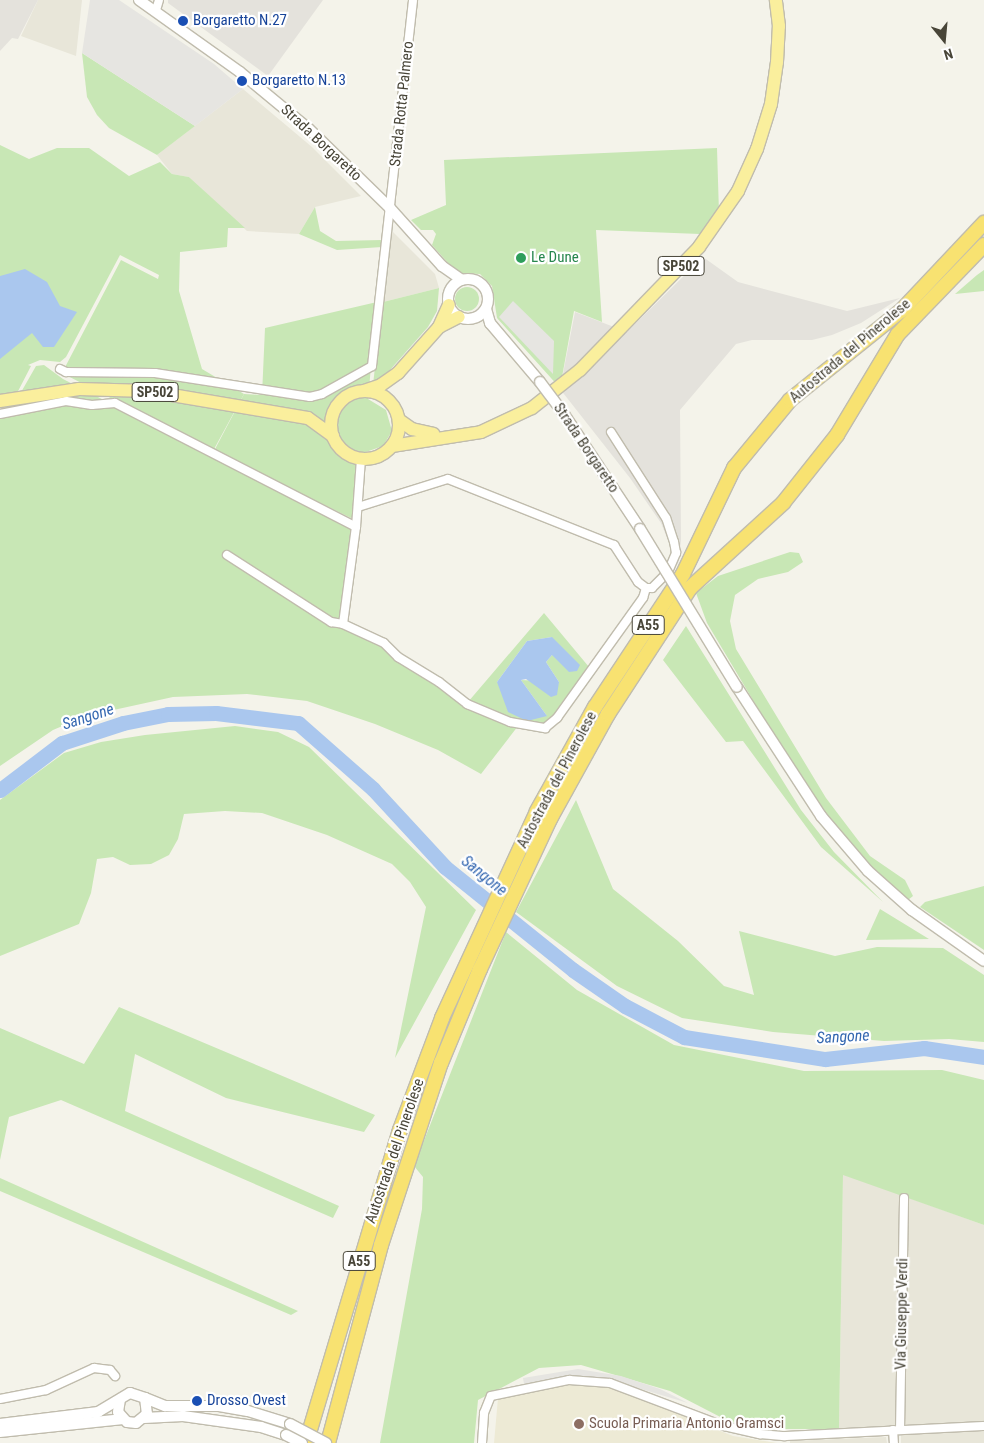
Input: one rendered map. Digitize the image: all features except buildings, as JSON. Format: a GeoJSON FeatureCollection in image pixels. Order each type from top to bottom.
{"type":"FeatureCollection","features":[{"type":"Feature","properties":{"kind":"highway","name":"Autostrada del Pinerolese"},"geometry":{"type":"LineString","coordinates":[[303,1443],[400,1130],[458,983],[537,812],[595,708],[683,574],[734,468],[790,400],[902,310],[984,223]]}},
{"type":"Feature","properties":{"kind":"highway","name":"Autostrada del Pinerolese"},"geometry":{"type":"LineString","coordinates":[[327,1443],[381,1245],[423,1115],[456,1023],[550,819],[608,714],[690,588],[783,503],[837,435],[898,334],[984,244]]}},
{"type":"Feature","properties":{"kind":"highway"},"geometry":{"type":"LineString","coordinates":[[333,1443],[346,1379]]}},
{"type":"Feature","properties":{"kind":"main road","name":"SP502"},"geometry":{"type":"LineString","coordinates":[[0,401],[58,391],[116,388],[148,390],[308,418],[333,436],[343,452],[360,459],[378,457],[392,446],[481,432],[507,422],[558,390],[699,247],[738,191],[758,149],[771,104],[777,62],[779,26],[776,0]]}},
{"type":"Feature","properties":{"kind":"main road"},"geometry":{"type":"LineString","coordinates":[[361,392],[381,385],[398,373],[439,327],[449,305]]}},
{"type":"Feature","properties":{"kind":"main road"},"geometry":{"type":"LineString","coordinates":[[439,327],[459,317]]}},
{"type":"Feature","properties":{"kind":"main road"},"geometry":{"type":"LineString","coordinates":[[391,404],[398,373]]}},
{"type":"Feature","properties":{"kind":"main road","name":"SP502"},"geometry":{"type":"LineString","coordinates":[[308,418],[330,411],[361,392]]}},
{"type":"Feature","properties":{"kind":"main road"},"geometry":{"type":"LineString","coordinates":[[361,392],[375,393],[391,404],[399,420],[392,446]]}},
{"type":"Feature","properties":{"kind":"main road"},"geometry":{"type":"LineString","coordinates":[[333,436],[331,422],[339,404]]}},
{"type":"Feature","properties":{"kind":"main road","name":"SP502"},"geometry":{"type":"LineString","coordinates":[[399,420],[418,432],[453,437]]}},
{"type":"Feature","properties":{"kind":"street","name":"Strada Borgaretto"},"geometry":{"type":"LineString","coordinates":[[139,0],[158,5],[309,129],[390,208],[442,266],[462,280]]}},
{"type":"Feature","properties":{"kind":"street","name":"Strada Rotta Palmero"},"geometry":{"type":"LineString","coordinates":[[60,369],[66,372],[155,372],[302,397],[322,394],[372,366],[413,0]]}},
{"type":"Feature","properties":{"kind":"street","name":"Strada Borgaretto"},"geometry":{"type":"LineString","coordinates":[[442,266],[450,289]]}},
{"type":"Feature","properties":{"kind":"street"},"geometry":{"type":"LineString","coordinates":[[462,280],[475,280],[483,286],[488,298],[482,313],[459,317],[449,305],[450,289],[462,280]]}},
{"type":"Feature","properties":{"kind":"street","name":"Strada Borgaretto"},"geometry":{"type":"LineString","coordinates":[[482,313],[540,382],[564,414],[640,528],[737,687],[816,808],[868,870],[912,910],[984,960]]}},
{"type":"Feature","properties":{"kind":"street"},"geometry":{"type":"LineString","coordinates":[[0,414],[66,400],[92,404],[116,403],[356,527]]}},
{"type":"Feature","properties":{"kind":"street"},"geometry":{"type":"LineString","coordinates":[[611,432],[666,518],[674,542],[676,553],[668,572],[658,584],[646,588]]}},
{"type":"Feature","properties":{"kind":"street"},"geometry":{"type":"LineString","coordinates":[[343,624],[358,508],[360,459]]}},
{"type":"Feature","properties":{"kind":"street"},"geometry":{"type":"LineString","coordinates":[[358,508],[448,479],[614,545],[638,582],[646,588]]}},
{"type":"Feature","properties":{"kind":"street"},"geometry":{"type":"LineString","coordinates":[[227,555],[331,622],[343,624],[384,643],[398,657],[439,682],[467,704],[510,722],[545,728],[557,718],[644,598],[646,588]]}},
{"type":"Feature","properties":{"kind":"street","name":"Via Giuseppe Verdi"},"geometry":{"type":"LineString","coordinates":[[894,1443],[904,1198]]}},
{"type":"Feature","properties":{"kind":"street"},"geometry":{"type":"LineString","coordinates":[[0,1400],[46,1390],[94,1368],[110,1370],[115,1376]]}},
{"type":"Feature","properties":{"kind":"street"},"geometry":{"type":"LineString","coordinates":[[482,1443],[484,1412],[491,1396],[568,1380],[610,1383],[724,1426],[784,1440],[896,1430],[984,1426]]}},
{"type":"Feature","properties":{"kind":"street"},"geometry":{"type":"LineString","coordinates":[[0,1424],[98,1412],[130,1393],[165,1406],[191,1405],[248,1410],[290,1424],[327,1443]]}},
{"type":"Feature","properties":{"kind":"street"},"geometry":{"type":"LineString","coordinates":[[144,1418],[148,1410],[145,1398]]}},
{"type":"Feature","properties":{"kind":"street"},"geometry":{"type":"LineString","coordinates":[[120,1400],[118,1412],[123,1419],[131,1423],[144,1418],[183,1416],[261,1427],[303,1443]]}},
{"type":"Feature","properties":{"kind":"street"},"geometry":{"type":"LineString","coordinates":[[0,1432],[123,1419]]}},
{"type":"Feature","properties":{"kind":"shaded area"},"geometry":{"type":"Polygon","coordinates":[[[0,0],[38,0],[18,39],[12,38],[0,51],[0,0]]]}},
{"type":"Feature","properties":{"kind":"shaded area"},"geometry":{"type":"Polygon","coordinates":[[[38,0],[82,0],[76,56],[21,36],[38,0]]]}},
{"type":"Feature","properties":{"kind":"shaded area"},"geometry":{"type":"Polygon","coordinates":[[[90,0],[119,0],[214,64],[243,89],[195,126],[82,53],[90,0]]]}},
{"type":"Feature","properties":{"kind":"shaded area"},"geometry":{"type":"Polygon","coordinates":[[[168,0],[323,0],[268,76],[168,3],[168,0]]]}},
{"type":"Feature","properties":{"kind":"shaded area"},"geometry":{"type":"Polygon","coordinates":[[[243,89],[312,147],[361,196],[315,207],[299,234],[247,231],[189,177],[172,174],[157,155],[243,89]]]}},
{"type":"Feature","properties":{"kind":"shaded area"},"geometry":{"type":"Polygon","coordinates":[[[392,231],[435,274],[439,288],[383,302],[388,238],[392,231]]]}},
{"type":"Feature","properties":{"kind":"shaded area"},"geometry":{"type":"Polygon","coordinates":[[[703,257],[738,282],[847,311],[900,298],[861,323],[832,335],[812,340],[752,340],[736,344],[680,410],[681,540],[678,565],[661,523],[630,478],[560,389],[575,312],[627,332],[703,257]]]}},
{"type":"Feature","properties":{"kind":"shaded area"},"geometry":{"type":"Polygon","coordinates":[[[513,301],[554,341],[553,374],[499,317],[513,301]]]}},
{"type":"Feature","properties":{"kind":"shaded area"},"geometry":{"type":"Polygon","coordinates":[[[843,1174],[984,1225],[984,1421],[839,1429],[843,1174]]]}},
{"type":"Feature","properties":{"kind":"shaded area"},"geometry":{"type":"Polygon","coordinates":[[[578,1369],[621,1376],[660,1389],[688,1403],[611,1380],[578,1376],[524,1384],[523,1378],[578,1369]]]}},
{"type":"Feature","properties":{"kind":"shaded area","name":"Scuola Primaria Antonio Gramsci"},"geometry":{"type":"Polygon","coordinates":[[[572,1383],[611,1387],[733,1436],[777,1443],[494,1443],[498,1398],[572,1383]]]}},
{"type":"Feature","properties":{"kind":"shaded area"},"geometry":{"type":"Polygon","coordinates":[[[984,1431],[984,1443],[901,1443],[901,1435],[984,1431]]]}},
{"type":"Feature","properties":{"kind":"shaded area"},"geometry":{"type":"Polygon","coordinates":[[[886,1437],[887,1443],[790,1443],[790,1441],[886,1437]]]}},
{"type":"Feature","properties":{"kind":"green space"},"geometry":{"type":"Polygon","coordinates":[[[82,53],[195,126],[157,155],[109,128],[97,115],[87,97],[82,53]]]}},
{"type":"Feature","properties":{"kind":"green space"},"geometry":{"type":"Polygon","coordinates":[[[0,145],[29,159],[57,148],[89,148],[129,176],[160,162],[172,174],[189,177],[245,228],[228,228],[227,247],[180,252],[179,291],[202,369],[244,394],[213,451],[62,373],[121,260],[158,279],[159,275],[120,255],[66,357],[60,362],[40,360],[28,365],[31,366],[14,399],[0,407],[0,145]]]}},
{"type":"Feature","properties":{"kind":"green space","name":"Le Dune"},"geometry":{"type":"Polygon","coordinates":[[[717,148],[719,213],[700,234],[596,230],[602,322],[574,311],[560,388],[497,318],[492,286],[480,274],[457,273],[432,245],[436,234],[433,230],[421,230],[411,220],[446,205],[444,160],[717,148]]]}},
{"type":"Feature","properties":{"kind":"green space"},"geometry":{"type":"Polygon","coordinates":[[[315,207],[320,231],[336,241],[382,240],[382,247],[337,250],[299,234],[315,207]]]}},
{"type":"Feature","properties":{"kind":"green space"},"geometry":{"type":"Polygon","coordinates":[[[984,270],[984,291],[955,294],[977,275],[984,270]]]}},
{"type":"Feature","properties":{"kind":"green space"},"geometry":{"type":"Polygon","coordinates":[[[467,287],[475,291],[479,299],[475,307],[467,311],[459,307],[455,299],[459,291],[467,287]]]}},
{"type":"Feature","properties":{"kind":"green space"},"geometry":{"type":"Polygon","coordinates":[[[439,288],[437,311],[428,327],[382,379],[373,384],[383,302],[439,288]]]}},
{"type":"Feature","properties":{"kind":"green space"},"geometry":{"type":"Polygon","coordinates":[[[377,302],[368,399],[386,410],[392,431],[383,446],[363,453],[358,507],[351,518],[214,451],[244,394],[262,395],[265,328],[377,302]]]}},
{"type":"Feature","properties":{"kind":"green space"},"geometry":{"type":"Polygon","coordinates":[[[44,365],[63,379],[354,529],[345,627],[375,639],[450,691],[518,726],[481,774],[438,750],[375,724],[307,701],[247,694],[173,697],[86,716],[53,730],[0,766],[0,411],[16,401],[36,366],[44,365]]]}},
{"type":"Feature","properties":{"kind":"green space"},"geometry":{"type":"Polygon","coordinates":[[[790,552],[799,553],[803,562],[788,572],[758,579],[735,595],[730,621],[736,649],[826,798],[870,856],[905,880],[913,896],[908,900],[866,862],[825,815],[797,774],[707,623],[696,593],[718,576],[790,552]]]}},
{"type":"Feature","properties":{"kind":"green space"},"geometry":{"type":"Polygon","coordinates":[[[544,613],[589,667],[556,717],[547,724],[538,725],[497,716],[468,702],[544,613]],[[552,637],[527,641],[497,682],[547,716],[521,680],[559,682],[546,662],[552,655],[552,637]]]}},
{"type":"Feature","properties":{"kind":"green space"},"geometry":{"type":"Polygon","coordinates":[[[686,626],[801,810],[834,852],[883,902],[821,847],[743,741],[726,742],[663,660],[686,626]]]}},
{"type":"Feature","properties":{"kind":"green space"},"geometry":{"type":"Polygon","coordinates":[[[235,726],[278,732],[309,747],[476,910],[395,1058],[426,907],[410,882],[392,864],[327,835],[262,813],[225,811],[184,814],[178,839],[169,855],[151,864],[130,865],[113,857],[97,859],[91,893],[79,924],[0,956],[0,800],[64,753],[101,742],[145,735],[235,726]]]}},
{"type":"Feature","properties":{"kind":"green space"},"geometry":{"type":"Polygon","coordinates":[[[576,800],[613,889],[678,941],[724,986],[754,995],[739,931],[835,956],[877,947],[943,948],[984,975],[984,1042],[949,1039],[884,1041],[773,1032],[682,1018],[617,986],[516,912],[576,800]]]}},
{"type":"Feature","properties":{"kind":"green space"},"geometry":{"type":"Polygon","coordinates":[[[984,886],[984,950],[920,907],[925,902],[984,886]]]}},
{"type":"Feature","properties":{"kind":"green space"},"geometry":{"type":"Polygon","coordinates":[[[880,909],[929,939],[930,939],[866,940],[880,909]]]}},
{"type":"Feature","properties":{"kind":"green space"},"geometry":{"type":"Polygon","coordinates":[[[506,932],[577,990],[674,1045],[804,1071],[942,1070],[984,1080],[984,1225],[843,1175],[839,1429],[772,1429],[732,1423],[670,1391],[581,1365],[539,1368],[478,1400],[474,1443],[380,1443],[422,1209],[423,1177],[414,1166],[506,932]]]}},
{"type":"Feature","properties":{"kind":"green space"},"geometry":{"type":"Polygon","coordinates":[[[119,1007],[375,1115],[364,1132],[226,1098],[135,1054],[125,1111],[339,1206],[333,1218],[61,1100],[9,1117],[0,1160],[0,1028],[84,1064],[119,1007]]]}},
{"type":"Feature","properties":{"kind":"green space"},"geometry":{"type":"Polygon","coordinates":[[[0,1178],[298,1311],[291,1315],[0,1191],[0,1178]]]}},
{"type":"Feature","properties":{"kind":"water"},"geometry":{"type":"Polygon","coordinates":[[[25,269],[47,282],[60,306],[77,312],[54,347],[43,347],[32,333],[0,359],[0,276],[25,269]]]}},
{"type":"Feature","properties":{"kind":"water"},"geometry":{"type":"Polygon","coordinates":[[[552,637],[580,665],[577,671],[569,672],[552,655],[546,662],[559,682],[557,695],[551,697],[526,679],[521,680],[547,716],[527,721],[508,712],[497,682],[527,641],[552,637]]]}},
{"type":"Feature","properties":{"kind":"waterway","name":"Sangone"},"geometry":{"type":"LineString","coordinates":[[0,790],[62,743],[123,723],[168,714],[216,713],[298,723],[373,789],[445,867],[573,970],[625,1006],[684,1037],[825,1059],[924,1048],[984,1057]]}},
{"type":"Feature","properties":{"kind":"place","name":"Borgaretto N.27"},"geometry":{"type":"Point","coordinates":[183,21]}},
{"type":"Feature","properties":{"kind":"place","name":"Borgaretto N.13"},"geometry":{"type":"Point","coordinates":[242,81]}},
{"type":"Feature","properties":{"kind":"place","name":"Le Dune"},"geometry":{"type":"Point","coordinates":[521,258]}},
{"type":"Feature","properties":{"kind":"place","name":"Drosso Ovest"},"geometry":{"type":"Point","coordinates":[197,1401]}},
{"type":"Feature","properties":{"kind":"place","name":"Scuola Primaria Antonio Gramsci"},"geometry":{"type":"Point","coordinates":[579,1424]}}]}
